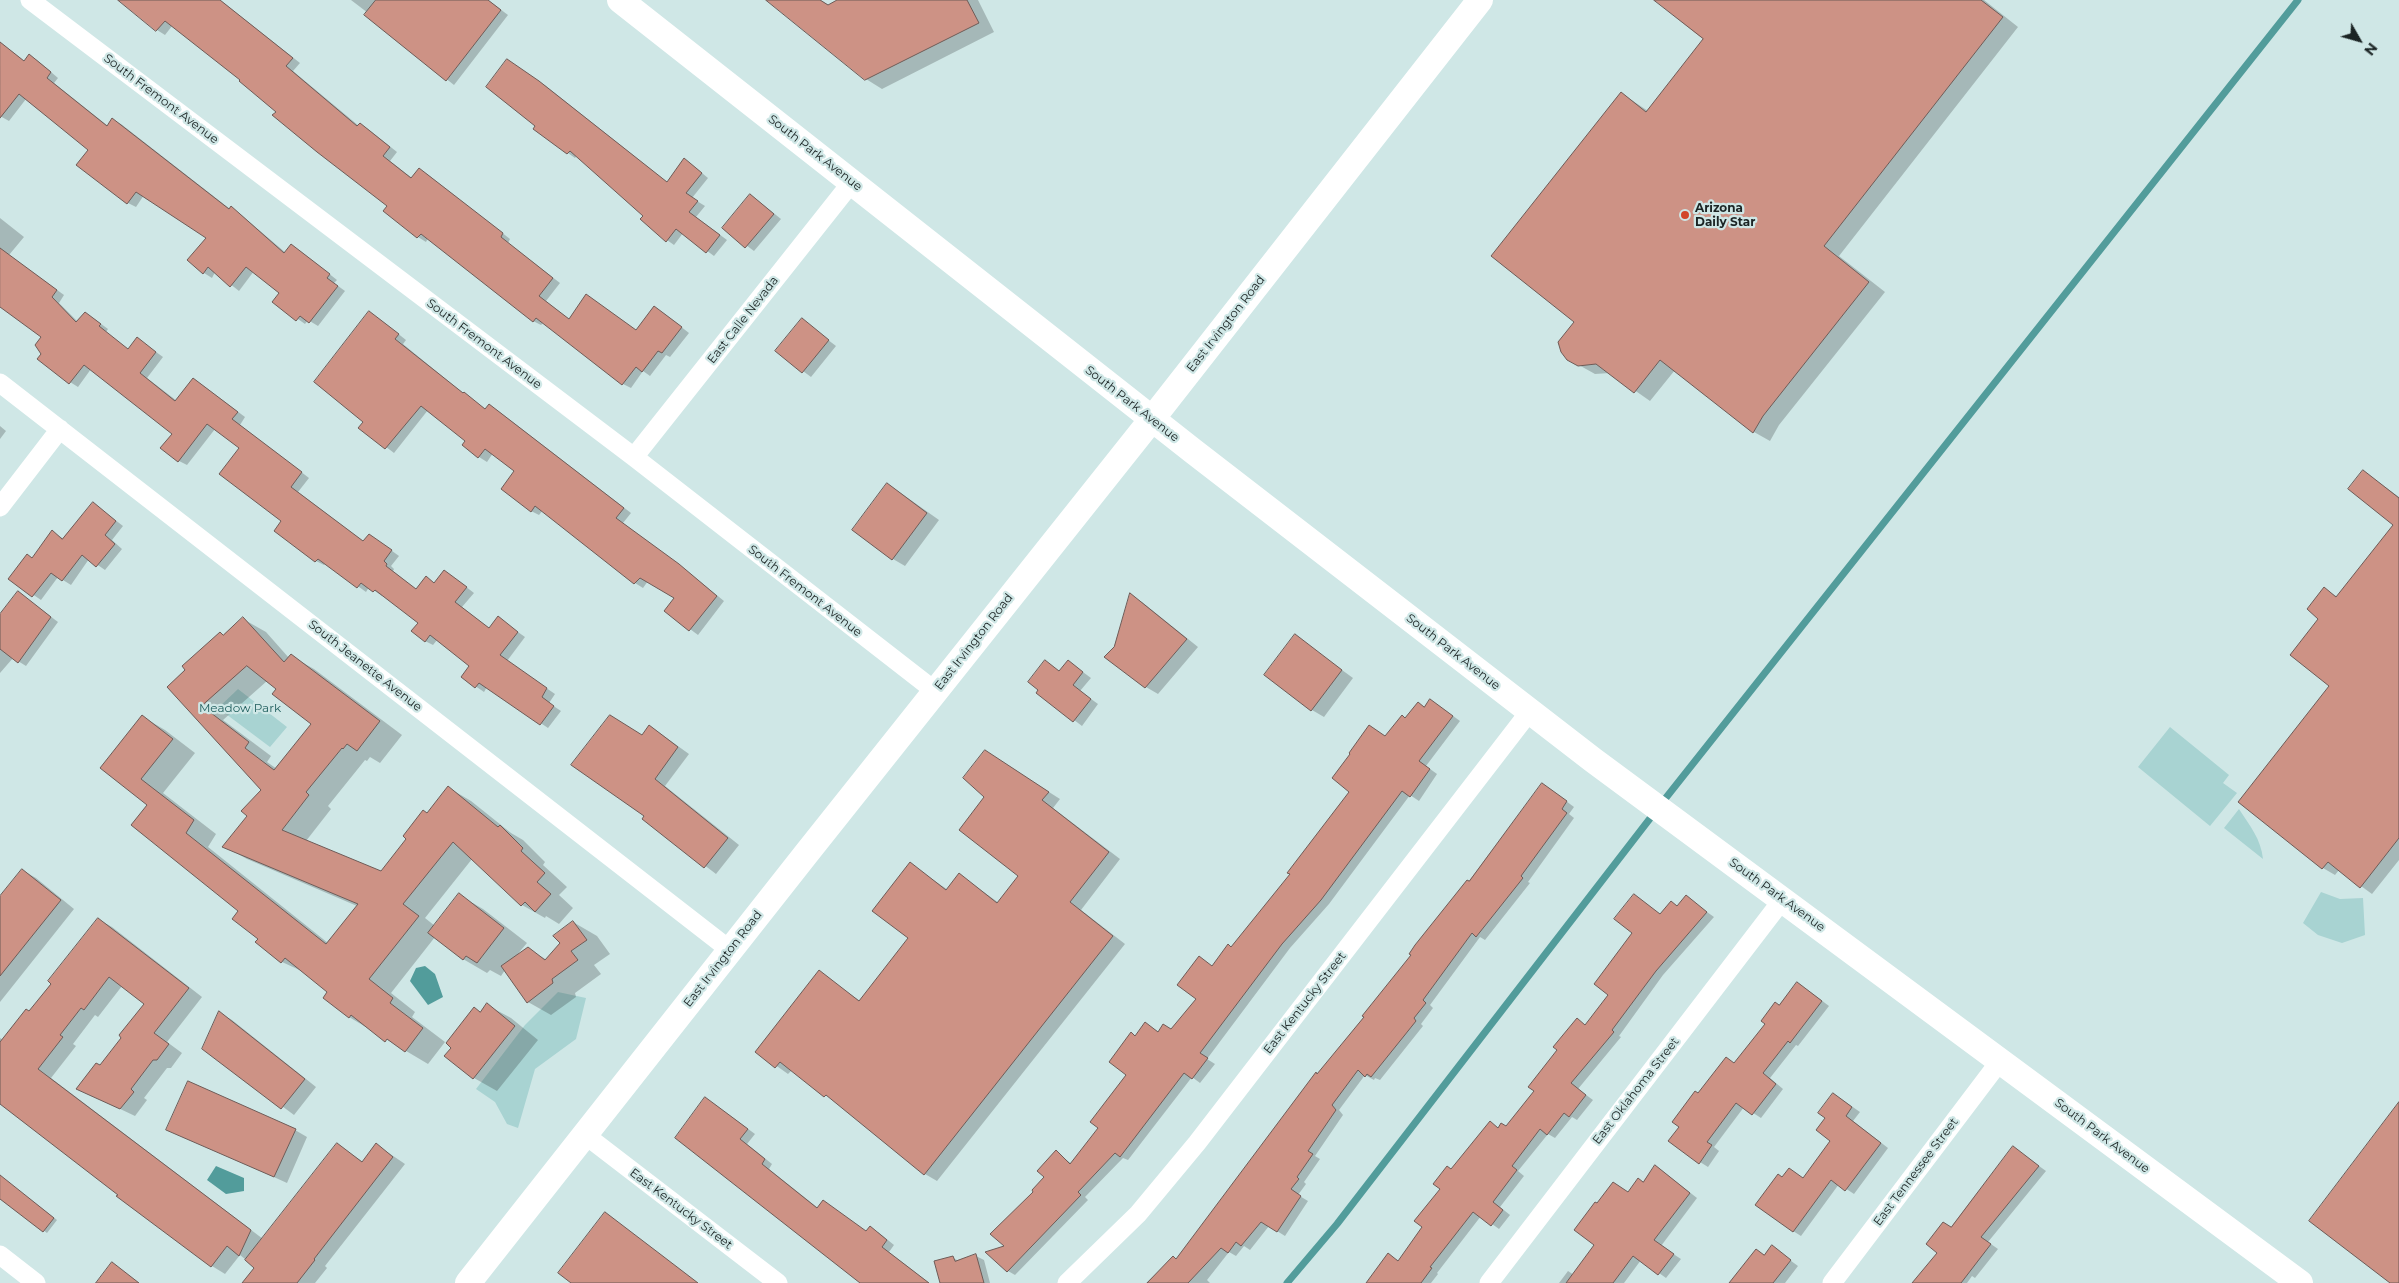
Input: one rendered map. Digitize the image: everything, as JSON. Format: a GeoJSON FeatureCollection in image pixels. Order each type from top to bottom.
{"type":"FeatureCollection","features":[{"type":"Feature","properties":{"kind":"main road","name":"South Park Avenue"},"geometry":{"type":"LineString","coordinates":[[620,0],[1152,419],[1530,711],[2300,1283]]}},
{"type":"Feature","properties":{"kind":"main road","name":"East Irvington Road"},"geometry":{"type":"LineString","coordinates":[[468,1283],[584,1134],[1152,419],[1480,0]]}},
{"type":"Feature","properties":{"kind":"street","name":"South Fremont Avenue"},"geometry":{"type":"LineString","coordinates":[[30,0],[634,458],[935,692]]}},
{"type":"Feature","properties":{"kind":"street","name":"East Calle Nevada"},"geometry":{"type":"LineString","coordinates":[[634,458],[852,182]]}},
{"type":"Feature","properties":{"kind":"street","name":"South Jeanette Avenue"},"geometry":{"type":"LineString","coordinates":[[0,384],[730,950]]}},
{"type":"Feature","properties":{"kind":"street"},"geometry":{"type":"LineString","coordinates":[[0,507],[60,430]]}},
{"type":"Feature","properties":{"kind":"street","name":"East Kentucky Street"},"geometry":{"type":"LineString","coordinates":[[1067,1283],[1138,1214],[1198,1144],[1530,711]]}},
{"type":"Feature","properties":{"kind":"street","name":"East Oklahoma Street"},"geometry":{"type":"LineString","coordinates":[[1489,1283],[1784,899]]}},
{"type":"Feature","properties":{"kind":"street","name":"East Tennessee Street"},"geometry":{"type":"LineString","coordinates":[[1832,1283],[2000,1061]]}},
{"type":"Feature","properties":{"kind":"street","name":"East Kentucky Street"},"geometry":{"type":"LineString","coordinates":[[584,1134],[778,1283]]}},
{"type":"Feature","properties":{"kind":"street"},"geometry":{"type":"LineString","coordinates":[[0,1255],[30,1281]]}},
{"type":"Feature","properties":{"kind":"green space","name":"Meadow Park"},"geometry":{"type":"Polygon","coordinates":[[[238,689],[287,727],[270,747],[218,708],[238,689]]]}},
{"type":"Feature","properties":{"kind":"green space"},"geometry":{"type":"Polygon","coordinates":[[[2170,727],[2229,775],[2223,783],[2237,793],[2210,826],[2138,767],[2170,727]]]}},
{"type":"Feature","properties":{"kind":"green space"},"geometry":{"type":"Polygon","coordinates":[[[2239,809],[2257,839],[2263,859],[2224,828],[2239,809]]]}},
{"type":"Feature","properties":{"kind":"green space"},"geometry":{"type":"Polygon","coordinates":[[[2321,892],[2340,899],[2363,898],[2365,935],[2342,943],[2318,935],[2303,923],[2321,892]]]}},
{"type":"Feature","properties":{"kind":"green space"},"geometry":{"type":"Polygon","coordinates":[[[558,992],[586,998],[576,1039],[535,1069],[518,1128],[507,1124],[495,1102],[476,1089],[525,1025],[558,992]]]}},
{"type":"Feature","properties":{"kind":"shaded area"},"geometry":{"type":"Polygon","coordinates":[[[425,966],[435,974],[443,997],[428,1005],[410,981],[416,968],[425,966]]]}},
{"type":"Feature","properties":{"kind":"shaded area"},"geometry":{"type":"Polygon","coordinates":[[[216,1166],[244,1178],[244,1191],[226,1194],[207,1180],[216,1166]]]}},
{"type":"Feature","properties":{"kind":"building"},"geometry":{"type":"Polygon","coordinates":[[[118,0],[220,0],[293,58],[286,66],[357,126],[360,123],[390,147],[383,156],[411,178],[419,168],[503,233],[501,237],[553,278],[539,296],[569,319],[586,294],[636,330],[654,306],[682,327],[662,353],[658,351],[642,372],[636,367],[622,385],[536,318],[533,322],[421,234],[417,238],[383,211],[387,206],[272,115],[276,112],[240,80],[165,21],[156,31],[118,0]]]}},
{"type":"Feature","properties":{"kind":"building"},"geometry":{"type":"Polygon","coordinates":[[[376,0],[488,0],[501,10],[446,81],[364,15],[376,0]]]}},
{"type":"Feature","properties":{"kind":"building"},"geometry":{"type":"Polygon","coordinates":[[[766,0],[820,0],[828,5],[837,0],[967,0],[979,23],[865,80],[766,0]]]}},
{"type":"Feature","properties":{"kind":"building","name":"Arizona Daily Star"},"geometry":{"type":"Polygon","coordinates":[[[1654,0],[1981,0],[2003,17],[1824,246],[1869,282],[1763,416],[1753,433],[1660,360],[1634,393],[1596,364],[1578,366],[1567,360],[1561,352],[1558,342],[1574,322],[1491,256],[1621,92],[1646,112],[1703,39],[1654,0]]]}},
{"type":"Feature","properties":{"kind":"building"},"geometry":{"type":"Polygon","coordinates":[[[0,42],[24,61],[29,54],[51,72],[47,78],[107,126],[112,118],[229,209],[231,206],[284,253],[291,244],[330,274],[327,278],[338,286],[309,323],[300,316],[296,321],[272,302],[279,293],[246,267],[230,287],[208,267],[203,274],[187,260],[206,238],[136,192],[127,204],[76,165],[88,150],[19,94],[0,118],[0,42]]]}},
{"type":"Feature","properties":{"kind":"building"},"geometry":{"type":"Polygon","coordinates":[[[507,59],[539,81],[667,182],[684,158],[702,173],[686,193],[698,201],[689,212],[720,235],[706,253],[676,229],[666,242],[640,219],[643,216],[570,151],[567,154],[533,129],[535,126],[486,87],[507,59]]]}},
{"type":"Feature","properties":{"kind":"building"},"geometry":{"type":"Polygon","coordinates":[[[750,194],[774,214],[745,248],[722,228],[750,194]]]}},
{"type":"Feature","properties":{"kind":"building"},"geometry":{"type":"Polygon","coordinates":[[[0,248],[57,290],[52,297],[76,322],[85,312],[128,349],[137,337],[156,352],[140,373],[175,401],[193,378],[238,412],[232,419],[302,472],[291,487],[363,541],[369,534],[392,550],[384,561],[387,564],[386,566],[416,589],[426,576],[434,583],[444,570],[467,587],[455,602],[489,628],[498,616],[518,632],[500,655],[547,688],[542,697],[554,706],[540,725],[479,683],[475,688],[461,677],[469,666],[430,635],[425,642],[411,631],[418,623],[375,590],[373,592],[361,583],[357,588],[318,559],[315,562],[274,531],[281,521],[219,474],[239,448],[207,424],[178,462],[160,448],[172,434],[84,365],[69,384],[37,359],[41,354],[35,345],[41,337],[0,307],[0,248]]]}},
{"type":"Feature","properties":{"kind":"building"},"geometry":{"type":"Polygon","coordinates":[[[369,311],[399,334],[395,339],[463,393],[485,409],[489,404],[624,508],[616,518],[679,564],[717,596],[689,631],[664,611],[674,598],[640,578],[634,584],[535,506],[531,512],[501,489],[514,471],[485,449],[478,458],[462,445],[465,441],[421,406],[385,449],[358,428],[363,422],[314,382],[369,311]]]}},
{"type":"Feature","properties":{"kind":"building"},"geometry":{"type":"Polygon","coordinates":[[[802,318],[829,340],[802,373],[775,351],[802,318]]]}},
{"type":"Feature","properties":{"kind":"building"},"geometry":{"type":"Polygon","coordinates":[[[2363,470],[2399,498],[2399,838],[2360,888],[2328,862],[2322,869],[2238,802],[2329,686],[2290,655],[2318,619],[2307,609],[2324,587],[2336,597],[2393,525],[2348,489],[2363,470]]]}},
{"type":"Feature","properties":{"kind":"building"},"geometry":{"type":"Polygon","coordinates":[[[887,483],[927,513],[892,560],[852,530],[887,483]]]}},
{"type":"Feature","properties":{"kind":"building"},"geometry":{"type":"Polygon","coordinates":[[[93,502],[116,521],[105,535],[115,544],[96,567],[82,555],[62,581],[51,573],[32,597],[8,579],[27,554],[32,558],[52,530],[62,539],[93,502]]]}},
{"type":"Feature","properties":{"kind":"building"},"geometry":{"type":"Polygon","coordinates":[[[18,591],[51,617],[18,663],[0,649],[0,614],[18,591]]]}},
{"type":"Feature","properties":{"kind":"building"},"geometry":{"type":"Polygon","coordinates":[[[1130,593],[1187,639],[1145,688],[1104,657],[1114,647],[1130,593]]]}},
{"type":"Feature","properties":{"kind":"building"},"geometry":{"type":"Polygon","coordinates":[[[243,617],[284,662],[291,654],[380,721],[357,751],[347,744],[342,748],[306,792],[309,795],[282,830],[381,871],[406,839],[403,836],[423,810],[427,813],[448,786],[498,827],[500,825],[523,848],[521,851],[545,873],[537,882],[551,894],[535,912],[525,902],[521,906],[453,842],[403,904],[419,916],[369,979],[393,998],[390,1003],[423,1028],[405,1052],[387,1039],[385,1042],[351,1015],[349,1018],[323,998],[327,992],[285,958],[281,963],[255,942],[258,939],[232,919],[238,911],[131,825],[147,805],[100,768],[142,715],[173,739],[141,779],[194,820],[186,833],[326,944],[358,904],[222,847],[247,816],[241,811],[261,790],[167,687],[185,670],[182,666],[220,632],[223,635],[243,617]],[[247,666],[202,706],[249,742],[245,748],[274,770],[311,724],[272,694],[276,689],[247,666]]]}},
{"type":"Feature","properties":{"kind":"building"},"geometry":{"type":"Polygon","coordinates":[[[1295,634],[1342,670],[1311,711],[1264,675],[1295,634]]]}},
{"type":"Feature","properties":{"kind":"building"},"geometry":{"type":"Polygon","coordinates":[[[1045,660],[1059,671],[1068,660],[1083,672],[1073,685],[1091,699],[1073,722],[1036,693],[1038,690],[1028,682],[1045,660]]]}},
{"type":"Feature","properties":{"kind":"building"},"geometry":{"type":"Polygon","coordinates":[[[1430,699],[1453,716],[1419,761],[1430,769],[1410,797],[1402,791],[1321,900],[1282,944],[1200,1053],[1208,1058],[1192,1079],[1184,1073],[1120,1157],[1115,1153],[1078,1192],[1081,1195],[1007,1272],[985,1252],[1004,1246],[990,1234],[1033,1192],[1032,1190],[1044,1177],[1037,1171],[1056,1150],[1070,1164],[1098,1128],[1090,1122],[1126,1075],[1109,1062],[1131,1032],[1135,1036],[1145,1022],[1158,1032],[1163,1024],[1171,1029],[1196,999],[1177,985],[1199,956],[1212,966],[1228,944],[1231,947],[1290,874],[1287,873],[1349,792],[1332,778],[1369,725],[1385,736],[1402,715],[1405,718],[1418,702],[1424,707],[1430,699]]]}},
{"type":"Feature","properties":{"kind":"building"},"geometry":{"type":"Polygon","coordinates":[[[610,715],[642,735],[649,725],[678,747],[655,779],[728,838],[704,868],[642,819],[644,816],[571,765],[610,715]]]}},
{"type":"Feature","properties":{"kind":"building"},"geometry":{"type":"Polygon","coordinates":[[[985,750],[1049,792],[1042,800],[1109,852],[1070,902],[1113,936],[924,1175],[826,1095],[824,1097],[780,1062],[775,1068],[755,1052],[819,970],[859,1001],[908,938],[872,911],[910,862],[946,890],[959,873],[997,903],[1018,876],[959,830],[984,797],[963,778],[985,750]]]}},
{"type":"Feature","properties":{"kind":"building"},"geometry":{"type":"Polygon","coordinates":[[[1542,783],[1567,801],[1562,809],[1567,813],[1521,876],[1523,878],[1476,937],[1472,933],[1423,1000],[1426,1003],[1414,1018],[1416,1021],[1404,1036],[1371,1077],[1367,1074],[1365,1077],[1358,1070],[1332,1105],[1336,1110],[1308,1151],[1313,1154],[1291,1189],[1301,1196],[1277,1232],[1261,1222],[1241,1246],[1236,1242],[1228,1253],[1221,1248],[1188,1283],[1147,1283],[1173,1256],[1176,1259],[1316,1072],[1317,1074],[1364,1017],[1362,1016],[1411,955],[1409,954],[1415,945],[1467,880],[1469,881],[1542,783]]]}},
{"type":"Feature","properties":{"kind":"building"},"geometry":{"type":"Polygon","coordinates":[[[22,869],[61,900],[0,976],[0,896],[22,869]]]}},
{"type":"Feature","properties":{"kind":"building"},"geometry":{"type":"Polygon","coordinates":[[[459,893],[504,928],[477,963],[466,956],[463,960],[428,933],[459,893]]]}},
{"type":"Feature","properties":{"kind":"building"},"geometry":{"type":"Polygon","coordinates":[[[1634,894],[1660,914],[1671,901],[1677,906],[1686,895],[1707,912],[1656,971],[1612,1030],[1614,1032],[1571,1083],[1586,1095],[1569,1117],[1564,1113],[1547,1135],[1540,1129],[1512,1166],[1517,1170],[1493,1202],[1503,1210],[1491,1226],[1473,1212],[1430,1267],[1432,1268],[1421,1283],[1366,1283],[1388,1253],[1398,1261],[1422,1227],[1414,1221],[1440,1189],[1433,1184],[1447,1166],[1451,1169],[1490,1121],[1498,1128],[1501,1123],[1506,1126],[1534,1091],[1528,1087],[1557,1050],[1553,1047],[1577,1018],[1585,1025],[1608,995],[1594,984],[1632,933],[1614,919],[1634,894]]]}},
{"type":"Feature","properties":{"kind":"building"},"geometry":{"type":"Polygon","coordinates":[[[98,918],[189,988],[154,1033],[169,1044],[157,1060],[153,1060],[131,1089],[134,1092],[120,1109],[76,1089],[96,1063],[100,1065],[121,1038],[119,1035],[144,1004],[109,977],[84,1010],[81,1008],[60,1035],[63,1037],[38,1069],[251,1230],[239,1256],[227,1246],[211,1267],[116,1196],[118,1195],[0,1104],[0,1042],[26,1009],[29,1011],[51,984],[48,981],[98,918]]]}},
{"type":"Feature","properties":{"kind":"building"},"geometry":{"type":"Polygon","coordinates":[[[573,921],[587,940],[571,951],[578,960],[552,979],[553,983],[527,1003],[501,966],[528,947],[545,960],[560,943],[553,936],[573,921]]]}},
{"type":"Feature","properties":{"kind":"building"},"geometry":{"type":"Polygon","coordinates":[[[1797,982],[1822,1001],[1790,1043],[1788,1041],[1763,1073],[1776,1084],[1752,1115],[1736,1103],[1707,1142],[1712,1145],[1699,1164],[1668,1141],[1679,1127],[1672,1122],[1695,1091],[1698,1093],[1726,1057],[1734,1063],[1765,1024],[1761,1021],[1775,1002],[1779,1005],[1797,982]]]}},
{"type":"Feature","properties":{"kind":"building"},"geometry":{"type":"Polygon","coordinates":[[[487,1003],[515,1026],[473,1079],[444,1056],[451,1048],[446,1043],[474,1007],[480,1012],[487,1003]]]}},
{"type":"Feature","properties":{"kind":"building"},"geometry":{"type":"Polygon","coordinates":[[[219,1011],[305,1079],[281,1109],[202,1049],[219,1011]]]}},
{"type":"Feature","properties":{"kind":"building"},"geometry":{"type":"Polygon","coordinates":[[[188,1081],[296,1129],[274,1177],[166,1130],[188,1081]]]}},
{"type":"Feature","properties":{"kind":"building"},"geometry":{"type":"Polygon","coordinates":[[[1833,1093],[1852,1107],[1846,1116],[1881,1143],[1845,1191],[1831,1180],[1793,1232],[1755,1205],[1778,1174],[1782,1177],[1789,1168],[1803,1178],[1830,1141],[1816,1130],[1825,1118],[1818,1113],[1833,1093]]]}},
{"type":"Feature","properties":{"kind":"building"},"geometry":{"type":"Polygon","coordinates":[[[705,1097],[748,1129],[740,1139],[765,1159],[762,1164],[817,1208],[823,1200],[866,1231],[870,1226],[887,1240],[882,1247],[929,1283],[860,1283],[675,1138],[705,1097]]]}},
{"type":"Feature","properties":{"kind":"building"},"geometry":{"type":"Polygon","coordinates":[[[2399,1102],[2399,1283],[2390,1283],[2309,1221],[2399,1102]]]}},
{"type":"Feature","properties":{"kind":"building"},"geometry":{"type":"Polygon","coordinates":[[[337,1143],[362,1162],[376,1143],[393,1157],[297,1283],[242,1283],[254,1268],[245,1260],[337,1143]]]}},
{"type":"Feature","properties":{"kind":"building"},"geometry":{"type":"Polygon","coordinates":[[[2013,1146],[2039,1166],[1981,1237],[1991,1244],[1961,1283],[1912,1283],[1937,1253],[1926,1244],[1943,1222],[1951,1227],[2013,1146]]]}},
{"type":"Feature","properties":{"kind":"building"},"geometry":{"type":"Polygon","coordinates":[[[1655,1165],[1690,1193],[1654,1240],[1674,1254],[1658,1275],[1633,1256],[1613,1283],[1566,1283],[1594,1245],[1574,1230],[1595,1202],[1597,1203],[1613,1182],[1628,1192],[1638,1178],[1643,1182],[1655,1165]]]}},
{"type":"Feature","properties":{"kind":"building"},"geometry":{"type":"Polygon","coordinates":[[[0,1175],[54,1218],[43,1232],[0,1199],[0,1175]]]}},
{"type":"Feature","properties":{"kind":"building"},"geometry":{"type":"Polygon","coordinates":[[[605,1212],[698,1283],[571,1283],[558,1273],[605,1212]]]}},
{"type":"Feature","properties":{"kind":"building"},"geometry":{"type":"Polygon","coordinates":[[[1772,1245],[1791,1260],[1773,1283],[1729,1283],[1756,1249],[1764,1255],[1772,1245]]]}},
{"type":"Feature","properties":{"kind":"building"},"geometry":{"type":"Polygon","coordinates":[[[976,1254],[984,1283],[940,1283],[934,1261],[953,1256],[955,1261],[976,1254]]]}},
{"type":"Feature","properties":{"kind":"building"},"geometry":{"type":"Polygon","coordinates":[[[112,1262],[139,1283],[96,1283],[112,1262]]]}},
{"type":"Feature","properties":{"kind":"waterway"},"geometry":{"type":"LineString","coordinates":[[1661,804],[2298,0]]}},
{"type":"Feature","properties":{"kind":"waterway"},"geometry":{"type":"LineString","coordinates":[[1287,1283],[1337,1224],[1655,812]]}},
{"type":"Feature","properties":{"kind":"place","name":"Arizona Daily Star"},"geometry":{"type":"Point","coordinates":[1685,215]}}]}
